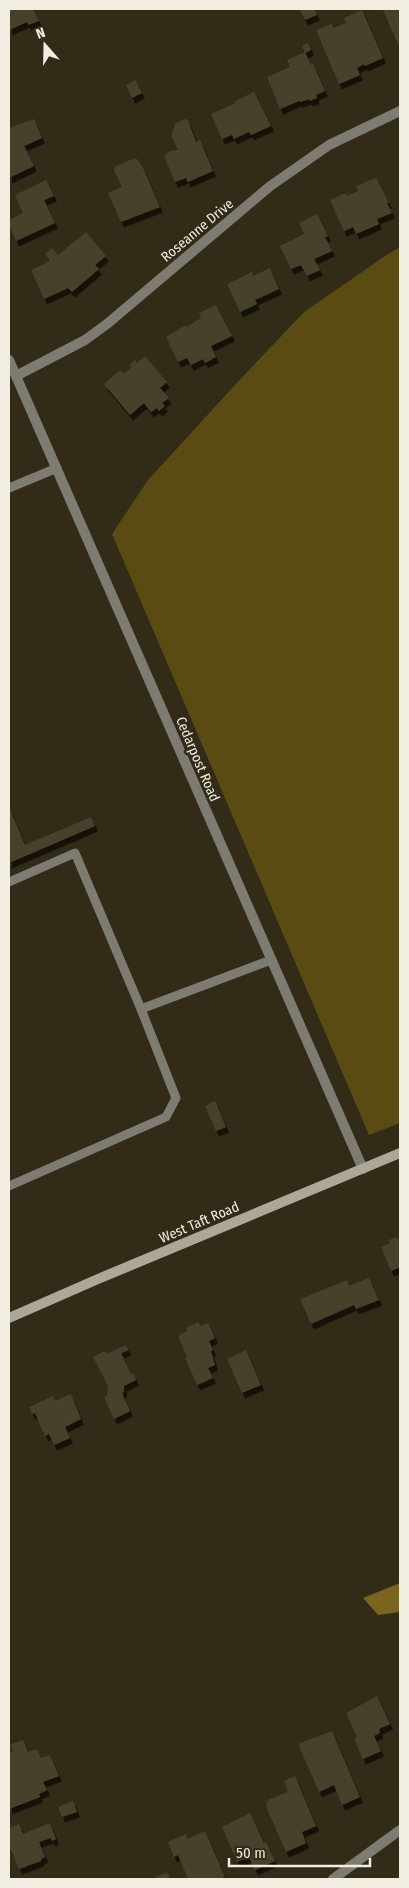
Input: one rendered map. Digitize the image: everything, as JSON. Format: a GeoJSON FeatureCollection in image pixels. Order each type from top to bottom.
{"type":"FeatureCollection","features":[{"type":"Feature","properties":{"kind":"main road","name":"West Taft Road"},"geometry":{"type":"LineString","coordinates":[[9,1318],[400,1153]]}},
{"type":"Feature","properties":{"kind":"street","name":"Roseanne Drive"},"geometry":{"type":"LineString","coordinates":[[16,376],[85,340],[107,324],[269,187],[329,145],[400,111]]}},
{"type":"Feature","properties":{"kind":"street","name":"Cedarpost Road"},"geometry":{"type":"LineString","coordinates":[[9,360],[363,1169]]}},
{"type":"Feature","properties":{"kind":"street"},"geometry":{"type":"LineString","coordinates":[[333,1879],[400,1830]]}},
{"type":"Feature","properties":{"kind":"lane"},"geometry":{"type":"LineString","coordinates":[[10,485],[57,468]]}},
{"type":"Feature","properties":{"kind":"lane"},"geometry":{"type":"LineString","coordinates":[[9,882],[75,853],[141,1009],[176,1098],[166,1117],[9,1186]]}},
{"type":"Feature","properties":{"kind":"lane"},"geometry":{"type":"LineString","coordinates":[[141,1009],[271,960]]}},
{"type":"Feature","properties":{"kind":"shaded area"},"geometry":{"type":"Polygon","coordinates":[[[400,247],[400,1123],[369,1135],[112,534],[148,480],[304,312],[400,247]]]}},
{"type":"Feature","properties":{"kind":"shaded area"},"geometry":{"type":"Polygon","coordinates":[[[400,1583],[400,1612],[378,1615],[363,1598],[400,1583]]]}},
{"type":"Feature","properties":{"kind":"building"},"geometry":{"type":"Polygon","coordinates":[[[9,9],[33,9],[39,21],[28,25],[27,22],[9,30],[9,9]]]}},
{"type":"Feature","properties":{"kind":"building"},"geometry":{"type":"Polygon","coordinates":[[[314,9],[317,15],[305,20],[300,10],[314,9]]]}},
{"type":"Feature","properties":{"kind":"building"},"geometry":{"type":"Polygon","coordinates":[[[400,9],[400,49],[383,10],[400,9]]]}},
{"type":"Feature","properties":{"kind":"building"},"geometry":{"type":"Polygon","coordinates":[[[362,10],[383,58],[357,68],[360,75],[339,84],[316,30],[331,24],[334,28],[346,23],[344,18],[362,10]]]}},
{"type":"Feature","properties":{"kind":"building"},"geometry":{"type":"Polygon","coordinates":[[[308,43],[311,50],[305,53],[311,65],[313,64],[325,91],[316,95],[317,98],[310,101],[309,99],[299,101],[280,109],[267,77],[290,67],[287,60],[305,52],[302,46],[308,43]]]}},
{"type":"Feature","properties":{"kind":"building"},"geometry":{"type":"Polygon","coordinates":[[[135,80],[142,93],[132,98],[126,85],[135,80]]]}},
{"type":"Feature","properties":{"kind":"building"},"geometry":{"type":"Polygon","coordinates":[[[254,92],[271,126],[251,135],[249,132],[234,139],[232,135],[222,139],[211,114],[236,103],[235,101],[254,92]]]}},
{"type":"Feature","properties":{"kind":"building"},"geometry":{"type":"Polygon","coordinates":[[[34,119],[42,138],[24,146],[34,166],[9,178],[9,128],[34,119]]]}},
{"type":"Feature","properties":{"kind":"building"},"geometry":{"type":"Polygon","coordinates":[[[185,119],[188,120],[196,142],[200,140],[213,171],[188,182],[186,178],[175,182],[164,156],[171,151],[178,150],[171,135],[174,124],[185,119]]]}},
{"type":"Feature","properties":{"kind":"building"},"geometry":{"type":"Polygon","coordinates":[[[135,158],[143,168],[160,207],[121,222],[108,193],[122,187],[114,170],[116,166],[135,158]]]}},
{"type":"Feature","properties":{"kind":"building"},"geometry":{"type":"Polygon","coordinates":[[[376,178],[392,213],[377,219],[379,224],[356,234],[353,227],[344,231],[330,200],[346,193],[347,196],[358,191],[356,186],[376,178]]]}},
{"type":"Feature","properties":{"kind":"building"},"geometry":{"type":"Polygon","coordinates":[[[46,180],[54,196],[44,200],[55,223],[16,241],[9,226],[9,220],[23,213],[15,195],[46,180]]]}},
{"type":"Feature","properties":{"kind":"building"},"geometry":{"type":"Polygon","coordinates":[[[317,214],[328,236],[325,237],[332,251],[314,259],[320,270],[307,276],[301,265],[291,269],[280,246],[304,234],[299,223],[317,214]]]}},
{"type":"Feature","properties":{"kind":"building"},"geometry":{"type":"Polygon","coordinates":[[[86,232],[106,256],[95,265],[99,269],[72,292],[68,288],[44,299],[31,270],[50,261],[45,254],[52,248],[58,255],[86,232]]]}},
{"type":"Feature","properties":{"kind":"building"},"geometry":{"type":"Polygon","coordinates":[[[270,268],[279,289],[255,300],[257,304],[240,312],[227,284],[252,272],[253,276],[270,268]]]}},
{"type":"Feature","properties":{"kind":"building"},"geometry":{"type":"Polygon","coordinates":[[[216,305],[232,336],[211,346],[216,357],[205,363],[203,359],[191,365],[187,358],[178,362],[166,337],[186,325],[187,327],[199,319],[201,320],[199,313],[216,305]]]}},
{"type":"Feature","properties":{"kind":"building"},"geometry":{"type":"Polygon","coordinates":[[[145,356],[167,382],[160,388],[169,398],[162,403],[165,406],[159,411],[157,408],[151,412],[144,403],[130,415],[104,384],[120,370],[124,374],[131,368],[129,365],[135,360],[137,363],[145,356]]]}},
{"type":"Feature","properties":{"kind":"building"},"geometry":{"type":"Polygon","coordinates":[[[9,807],[25,845],[91,817],[95,826],[9,863],[9,807]]]}},
{"type":"Feature","properties":{"kind":"building"},"geometry":{"type":"Polygon","coordinates":[[[215,1101],[226,1127],[216,1131],[205,1106],[215,1101]]]}},
{"type":"Feature","properties":{"kind":"building"},"geometry":{"type":"Polygon","coordinates":[[[396,1237],[397,1239],[400,1238],[400,1267],[391,1271],[381,1247],[390,1243],[389,1240],[396,1237]]]}},
{"type":"Feature","properties":{"kind":"building"},"geometry":{"type":"Polygon","coordinates":[[[369,1278],[379,1300],[356,1309],[354,1305],[311,1324],[300,1299],[347,1280],[349,1286],[369,1278]]]}},
{"type":"Feature","properties":{"kind":"building"},"geometry":{"type":"Polygon","coordinates":[[[198,1322],[200,1326],[208,1323],[215,1338],[209,1341],[213,1350],[211,1351],[215,1365],[208,1368],[213,1378],[197,1385],[178,1336],[187,1331],[186,1328],[198,1322]]]}},
{"type":"Feature","properties":{"kind":"building"},"geometry":{"type":"Polygon","coordinates":[[[126,1345],[128,1350],[121,1353],[136,1380],[124,1386],[124,1392],[122,1393],[130,1411],[114,1419],[104,1397],[107,1396],[108,1386],[93,1357],[105,1351],[107,1354],[126,1345]]]}},
{"type":"Feature","properties":{"kind":"building"},"geometry":{"type":"Polygon","coordinates":[[[246,1350],[261,1385],[242,1393],[227,1359],[246,1350]]]}},
{"type":"Feature","properties":{"kind":"building"},"geometry":{"type":"Polygon","coordinates":[[[71,1394],[81,1419],[65,1427],[70,1438],[54,1445],[49,1434],[45,1436],[35,1413],[32,1414],[29,1407],[53,1396],[55,1401],[71,1394]]]}},
{"type":"Feature","properties":{"kind":"building"},"geometry":{"type":"Polygon","coordinates":[[[377,1696],[390,1724],[379,1729],[380,1733],[374,1736],[381,1751],[363,1759],[354,1739],[357,1737],[346,1713],[377,1696]]]}},
{"type":"Feature","properties":{"kind":"building"},"geometry":{"type":"Polygon","coordinates":[[[332,1731],[360,1797],[342,1805],[334,1785],[319,1792],[298,1744],[332,1731]]]}},
{"type":"Feature","properties":{"kind":"building"},"geometry":{"type":"Polygon","coordinates":[[[23,1740],[28,1752],[37,1749],[41,1758],[50,1755],[59,1776],[43,1782],[47,1790],[39,1794],[40,1797],[9,1809],[9,1753],[13,1751],[10,1745],[23,1740]]]}},
{"type":"Feature","properties":{"kind":"building"},"geometry":{"type":"Polygon","coordinates":[[[295,1776],[316,1826],[302,1832],[306,1843],[286,1852],[267,1809],[266,1802],[288,1792],[284,1781],[295,1776]]]}},
{"type":"Feature","properties":{"kind":"building"},"geometry":{"type":"Polygon","coordinates":[[[73,1801],[77,1812],[62,1817],[58,1807],[73,1801]]]}},
{"type":"Feature","properties":{"kind":"building"},"geometry":{"type":"Polygon","coordinates":[[[250,1813],[275,1861],[255,1870],[249,1857],[237,1862],[222,1827],[250,1813]]]}},
{"type":"Feature","properties":{"kind":"building"},"geometry":{"type":"Polygon","coordinates":[[[50,1823],[56,1839],[52,1841],[51,1838],[39,1842],[45,1857],[41,1861],[19,1869],[11,1850],[9,1851],[9,1828],[19,1824],[23,1834],[50,1823]]]}},
{"type":"Feature","properties":{"kind":"building"},"geometry":{"type":"Polygon","coordinates":[[[205,1831],[225,1877],[220,1879],[188,1879],[178,1855],[174,1857],[168,1842],[186,1834],[188,1839],[205,1831]]]}},
{"type":"Feature","properties":{"kind":"building"},"geometry":{"type":"Polygon","coordinates":[[[167,1872],[170,1879],[152,1879],[167,1872]]]}}]}
